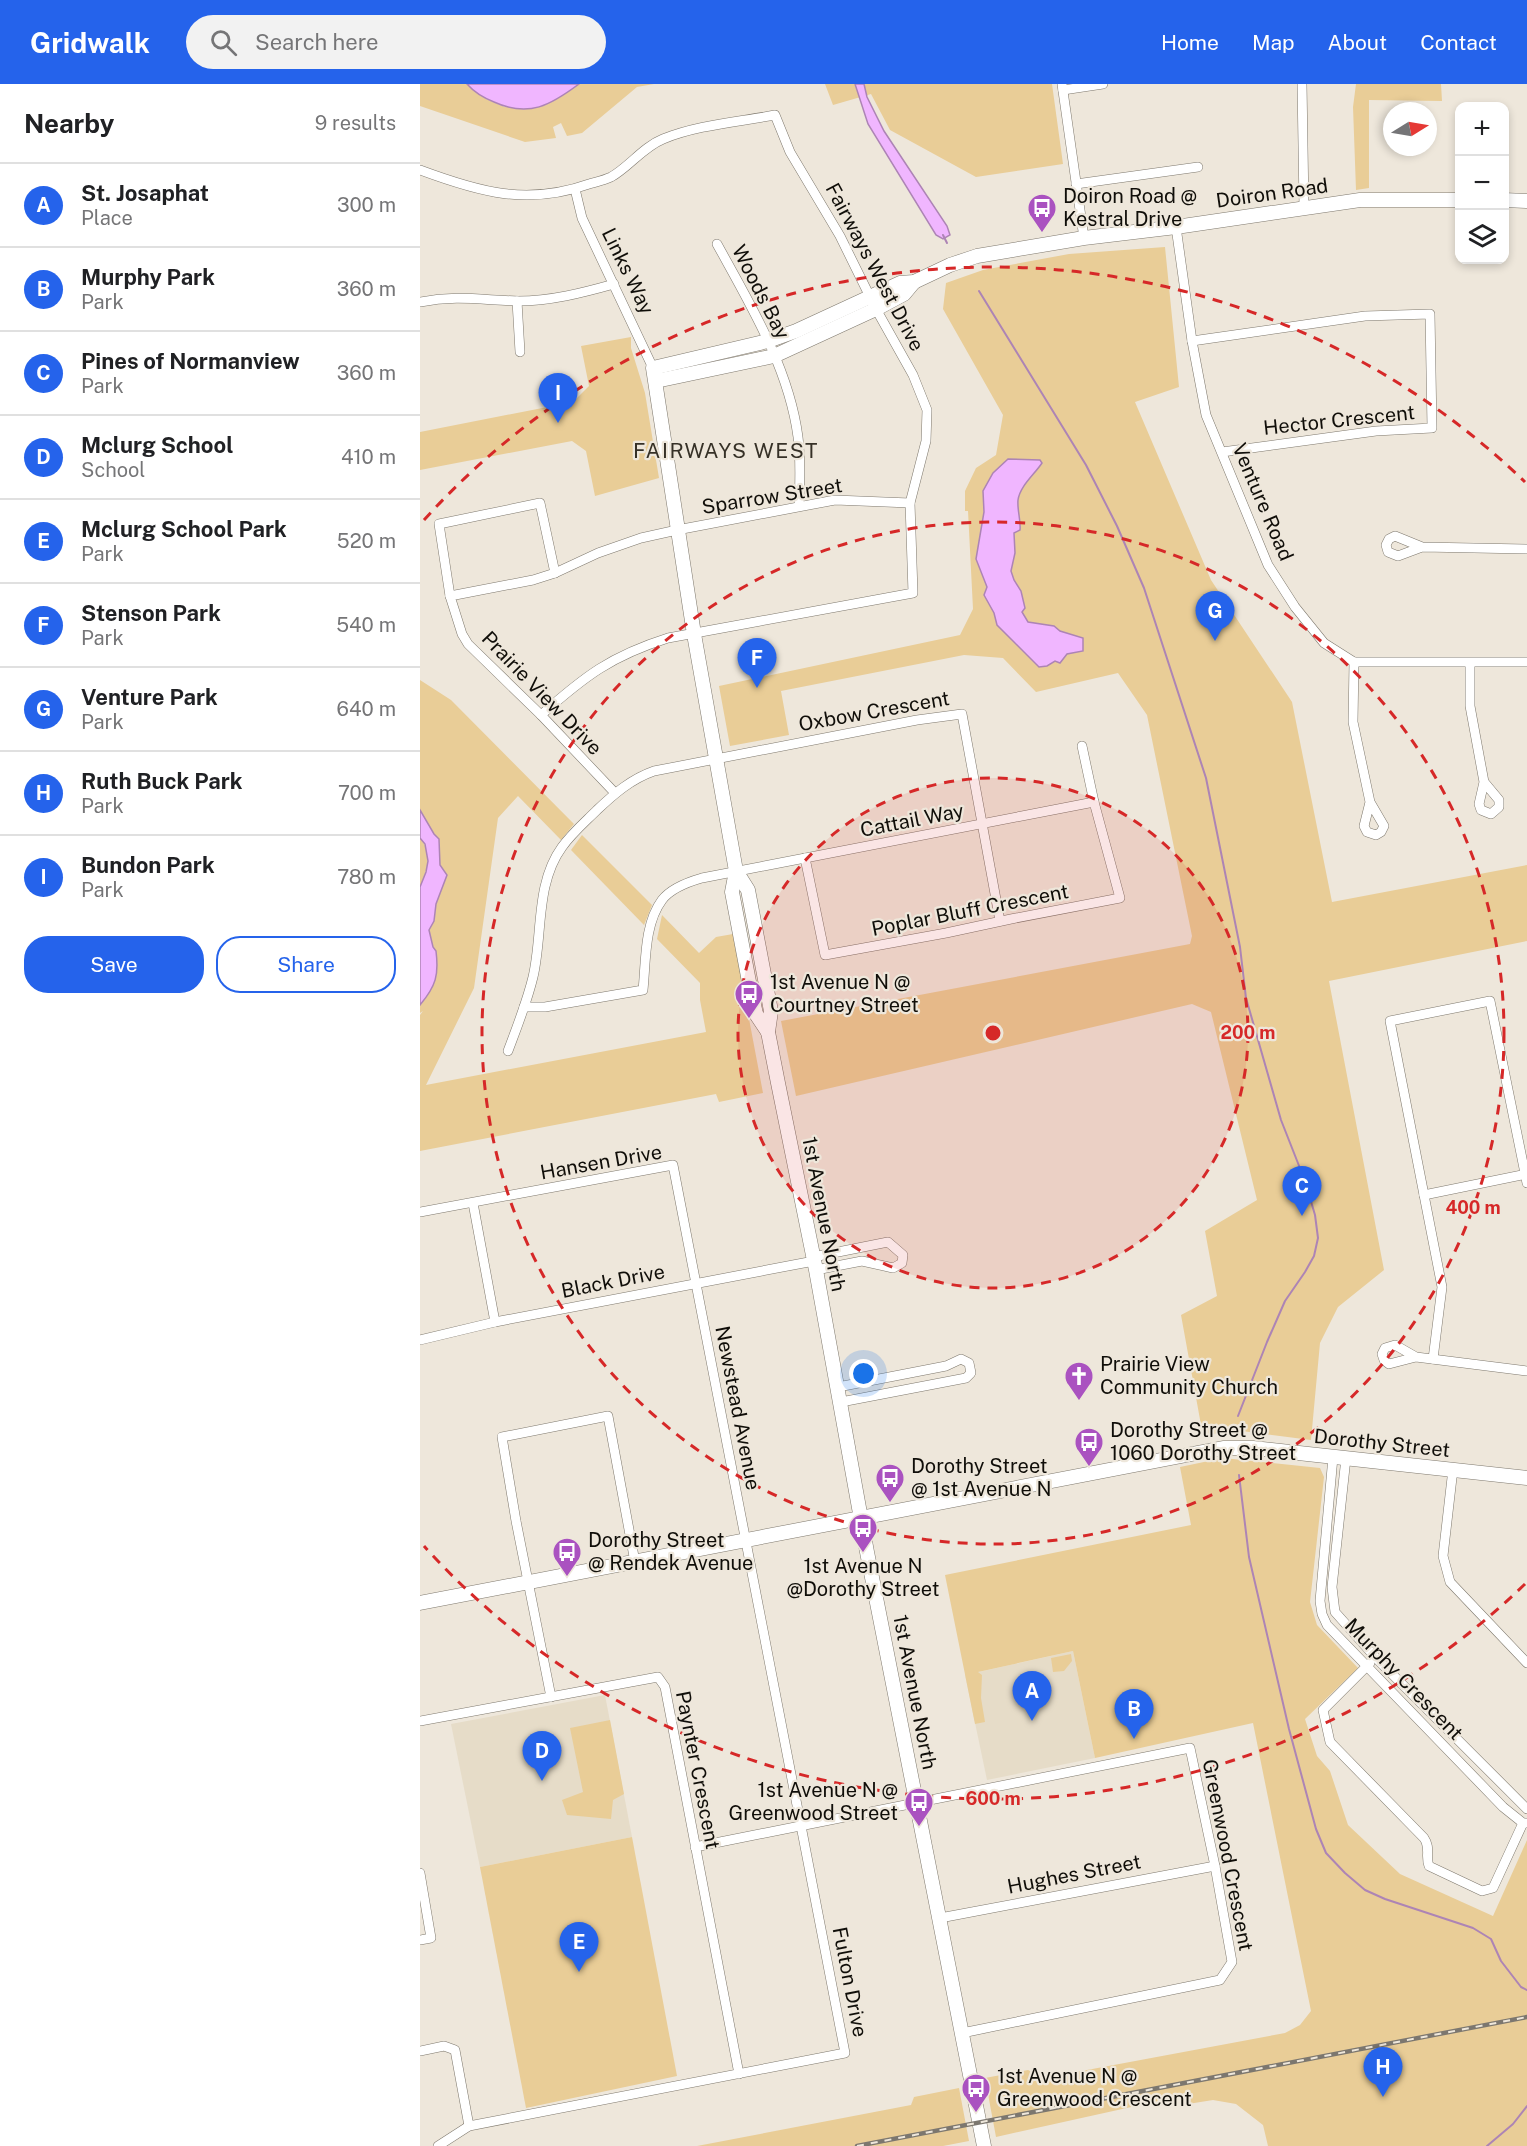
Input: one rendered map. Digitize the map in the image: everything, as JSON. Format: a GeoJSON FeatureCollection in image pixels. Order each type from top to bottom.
{"type":"FeatureCollection","features":[{"type":"Feature","properties":{"kind":"street"},"geometry":{"type":"LineString","coordinates":[[1084,238],[1063,87],[1103,84]]}},
{"type":"Feature","properties":{"kind":"street"},"geometry":{"type":"LineString","coordinates":[[1302,84],[1304,207]]}},
{"type":"Feature","properties":{"kind":"street","name":"Fairways West Drive"},"geometry":{"type":"LineString","coordinates":[[420,170],[497,194],[520,196],[574,189],[611,177],[661,139],[698,129],[775,115],[790,152],[840,236],[873,304],[913,375],[927,410],[926,441],[910,503],[913,593],[694,634]]}},
{"type":"Feature","properties":{"kind":"street"},"geometry":{"type":"LineString","coordinates":[[1076,184],[1197,167]]}},
{"type":"Feature","properties":{"kind":"street","name":"Links Way"},"geometry":{"type":"LineString","coordinates":[[574,189],[582,218],[654,374]]}},
{"type":"Feature","properties":{"kind":"street","name":"Doiron Road"},"geometry":{"type":"LineString","coordinates":[[873,304],[900,283],[914,282],[950,265],[977,256],[1084,238],[1176,227],[1304,207],[1382,199],[1455,200]]}},
{"type":"Feature","properties":{"kind":"street"},"geometry":{"type":"LineString","coordinates":[[1509,200],[1527,201]]}},
{"type":"Feature","properties":{"kind":"street","name":"Venture Road"},"geometry":{"type":"LineString","coordinates":[[1176,227],[1192,341],[1206,415],[1268,565],[1295,607],[1324,643],[1354,662]]}},
{"type":"Feature","properties":{"kind":"street","name":"Woods Bay"},"geometry":{"type":"LineString","coordinates":[[717,244],[768,341],[789,398],[798,436],[799,506]]}},
{"type":"Feature","properties":{"kind":"street"},"geometry":{"type":"LineString","coordinates":[[420,302],[455,297],[517,301],[545,300],[575,295],[614,284]]}},
{"type":"Feature","properties":{"kind":"street"},"geometry":{"type":"LineString","coordinates":[[517,301],[520,352]]}},
{"type":"Feature","properties":{"kind":"street"},"geometry":{"type":"LineString","coordinates":[[654,374],[768,341],[873,304]]}},
{"type":"Feature","properties":{"kind":"street"},"geometry":{"type":"LineString","coordinates":[[654,374],[774,356],[873,304]]}},
{"type":"Feature","properties":{"kind":"street","name":"Hector Crescent"},"geometry":{"type":"LineString","coordinates":[[1192,341],[1365,316],[1430,315],[1432,428],[1376,431],[1222,452]]}},
{"type":"Feature","properties":{"kind":"street","name":"1st Avenue North"},"geometry":{"type":"LineString","coordinates":[[654,374],[694,634],[736,871],[748,890],[771,1011],[768,1032],[984,2146]]}},
{"type":"Feature","properties":{"kind":"street","name":"Sparrow Street"},"geometry":{"type":"LineString","coordinates":[[677,530],[835,500],[910,503]]}},
{"type":"Feature","properties":{"kind":"street","name":"Prairie View Drive"},"geometry":{"type":"LineString","coordinates":[[555,573],[540,503],[439,524],[450,596],[457,620],[468,644],[541,715],[615,793]]}},
{"type":"Feature","properties":{"kind":"street"},"geometry":{"type":"LineString","coordinates":[[450,596],[533,580],[620,545],[677,530]]}},
{"type":"Feature","properties":{"kind":"street"},"geometry":{"type":"LineString","coordinates":[[1422,547],[1527,549]]}},
{"type":"Feature","properties":{"kind":"street"},"geometry":{"type":"LineString","coordinates":[[541,715],[595,670],[621,656],[668,638],[694,634]]}},
{"type":"Feature","properties":{"kind":"street"},"geometry":{"type":"LineString","coordinates":[[1370,802],[1353,722],[1354,662],[1527,662]]}},
{"type":"Feature","properties":{"kind":"street"},"geometry":{"type":"LineString","coordinates":[[1470,663],[1470,706],[1484,782]]}},
{"type":"Feature","properties":{"kind":"street","name":"Oxbow Crescent"},"geometry":{"type":"LineString","coordinates":[[717,759],[917,720],[962,714],[982,824]]}},
{"type":"Feature","properties":{"kind":"street"},"geometry":{"type":"LineString","coordinates":[[1082,746],[1094,802]]}},
{"type":"Feature","properties":{"kind":"street"},"geometry":{"type":"LineString","coordinates":[[508,1051],[534,975],[545,891],[551,869],[561,849],[615,793],[642,775],[717,759]]}},
{"type":"Feature","properties":{"kind":"street","name":"Cattail Way"},"geometry":{"type":"LineString","coordinates":[[524,1007],[545,1007],[643,990],[648,941],[653,919],[662,899],[683,884],[736,871],[1094,802]]}},
{"type":"Feature","properties":{"kind":"street","name":"Poplar Bluff Crescent"},"geometry":{"type":"LineString","coordinates":[[805,858],[825,956],[946,933],[1120,898],[1094,802]]}},
{"type":"Feature","properties":{"kind":"street"},"geometry":{"type":"LineString","coordinates":[[982,824],[1000,921]]}},
{"type":"Feature","properties":{"kind":"street"},"geometry":{"type":"LineString","coordinates":[[1424,1195],[1526,1177],[1490,1001],[1390,1021],[1424,1195],[1442,1287],[1433,1359]]}},
{"type":"Feature","properties":{"kind":"street","name":"Hansen Drive"},"geometry":{"type":"LineString","coordinates":[[420,1212],[673,1165],[695,1283]]}},
{"type":"Feature","properties":{"kind":"street"},"geometry":{"type":"LineString","coordinates":[[473,1203],[495,1322]]}},
{"type":"Feature","properties":{"kind":"street"},"geometry":{"type":"LineString","coordinates":[[888,1242],[903,1254],[902,1263],[894,1268],[862,1261],[814,1262],[888,1242]]}},
{"type":"Feature","properties":{"kind":"street","name":"Black Drive"},"geometry":{"type":"LineString","coordinates":[[420,1340],[495,1322],[814,1262]]}},
{"type":"Feature","properties":{"kind":"street","name":"Newstead Avenue"},"geometry":{"type":"LineString","coordinates":[[695,1283],[746,1540]]}},
{"type":"Feature","properties":{"kind":"street"},"geometry":{"type":"LineString","coordinates":[[1416,1357],[1527,1371]]}},
{"type":"Feature","properties":{"kind":"street"},"geometry":{"type":"LineString","coordinates":[[838,1387],[946,1366],[961,1359],[969,1363],[971,1372],[966,1378],[841,1402]]}},
{"type":"Feature","properties":{"kind":"street"},"geometry":{"type":"LineString","coordinates":[[551,1697],[502,1437],[608,1416],[635,1562]]}},
{"type":"Feature","properties":{"kind":"street","name":"Dorothy Street"},"geometry":{"type":"LineString","coordinates":[[420,1603],[1214,1449],[1253,1448],[1527,1477]]}},
{"type":"Feature","properties":{"kind":"street","name":"Murphy Crescent"},"geometry":{"type":"LineString","coordinates":[[1339,1458],[1332,1601],[1335,1612],[1376,1658],[1527,1809]]}},
{"type":"Feature","properties":{"kind":"street","name":"Murphy Crescent"},"geometry":{"type":"LineString","coordinates":[[1339,1458],[1320,1601],[1327,1625],[1503,1807],[1525,1823]]}},
{"type":"Feature","properties":{"kind":"street"},"geometry":{"type":"LineString","coordinates":[[1453,1469],[1443,1556],[1450,1582],[1527,1663]]}},
{"type":"Feature","properties":{"kind":"street","name":"Fulton Drive"},"geometry":{"type":"LineString","coordinates":[[438,2146],[469,2126],[845,2053],[746,1540]]}},
{"type":"Feature","properties":{"kind":"street"},"geometry":{"type":"LineString","coordinates":[[1376,1658],[1323,1710],[1329,1742],[1424,1838],[1429,1848],[1427,1862],[1429,1866],[1482,1891],[1493,1888],[1525,1823]]}},
{"type":"Feature","properties":{"kind":"street","name":"Paynter Crescent"},"geometry":{"type":"LineString","coordinates":[[420,1721],[658,1677],[665,1687],[739,2074]]}},
{"type":"Feature","properties":{"kind":"street","name":"Greenwood Crescent"},"geometry":{"type":"LineString","coordinates":[[917,1803],[1190,1748],[1215,1866],[1232,1962],[1220,1980],[962,2033]]}},
{"type":"Feature","properties":{"kind":"street"},"geometry":{"type":"LineString","coordinates":[[695,1847],[917,1803]]}},
{"type":"Feature","properties":{"kind":"street","name":"Hughes Street"},"geometry":{"type":"LineString","coordinates":[[940,1918],[1215,1866]]}},
{"type":"Feature","properties":{"kind":"street"},"geometry":{"type":"LineString","coordinates":[[420,1873],[431,1938],[420,1940]]}},
{"type":"Feature","properties":{"kind":"street"},"geometry":{"type":"LineString","coordinates":[[420,2051],[444,2046],[455,2050],[469,2126]]}},
{"type":"Feature","properties":{"kind":"shaded area"},"geometry":{"type":"Polygon","coordinates":[[[420,84],[467,84],[486,99],[505,107],[537,84],[654,84],[637,87],[582,133],[567,136],[561,123],[553,127],[556,138],[525,142],[420,106],[420,84]]]}},
{"type":"Feature","properties":{"kind":"shaded area"},"geometry":{"type":"Polygon","coordinates":[[[467,84],[579,84],[549,103],[529,109],[518,109],[487,99],[467,84]]]}},
{"type":"Feature","properties":{"kind":"shaded area"},"geometry":{"type":"Polygon","coordinates":[[[825,84],[1052,84],[1063,164],[976,177],[890,130],[871,94],[833,105],[825,84]]]}},
{"type":"Feature","properties":{"kind":"shaded area"},"geometry":{"type":"Polygon","coordinates":[[[855,84],[864,84],[867,97],[884,131],[947,226],[950,235],[943,239],[936,235],[868,124],[855,84]]]}},
{"type":"Feature","properties":{"kind":"shaded area"},"geometry":{"type":"Polygon","coordinates":[[[1356,84],[1441,84],[1442,101],[1369,100],[1369,188],[1356,190],[1353,107],[1356,84]]]}},
{"type":"Feature","properties":{"kind":"shaded area"},"geometry":{"type":"Polygon","coordinates":[[[1165,247],[1179,387],[1135,402],[1211,580],[1292,702],[1332,902],[1527,865],[1527,941],[1329,981],[1384,1270],[1338,1307],[1320,1343],[1311,1440],[1234,1430],[1203,1436],[1181,1315],[1217,1296],[1205,1231],[1257,1200],[1211,1012],[1192,1004],[796,1096],[781,1021],[1190,944],[1192,936],[1147,715],[1118,673],[1036,692],[1003,658],[964,655],[781,691],[789,735],[730,746],[719,686],[960,635],[973,609],[965,491],[976,468],[996,455],[1003,415],[943,309],[946,283],[983,270],[1069,254],[1165,247]]]}},
{"type":"Feature","properties":{"kind":"shaded area"},"geometry":{"type":"Polygon","coordinates":[[[631,337],[631,348],[645,393],[659,478],[595,496],[586,451],[572,441],[420,470],[420,432],[573,402],[589,386],[581,346],[631,337]]]}},
{"type":"Feature","properties":{"kind":"shaded area"},"geometry":{"type":"Polygon","coordinates":[[[1008,459],[1040,460],[1042,463],[1024,485],[1018,500],[1020,530],[1014,533],[1015,553],[1011,571],[1021,591],[1025,608],[1022,612],[1028,622],[1054,626],[1060,631],[1083,638],[1083,651],[1067,654],[1060,663],[1055,661],[1047,666],[1039,667],[997,625],[994,613],[984,595],[987,587],[976,559],[984,512],[983,491],[993,473],[1008,459]]]}},
{"type":"Feature","properties":{"kind":"shaded area"},"geometry":{"type":"Polygon","coordinates":[[[420,680],[451,700],[574,824],[561,840],[518,796],[498,818],[474,988],[426,1085],[706,1032],[700,1000],[700,983],[657,939],[662,915],[699,953],[716,937],[733,934],[763,1093],[719,1102],[716,1094],[420,1151],[420,1015],[423,1011],[420,1013],[420,1005],[428,995],[433,948],[429,930],[434,921],[436,904],[447,875],[440,865],[439,839],[420,810],[420,680]]]}},
{"type":"Feature","properties":{"kind":"shaded area"},"geometry":{"type":"Polygon","coordinates":[[[420,810],[439,839],[440,865],[447,875],[436,904],[434,921],[429,930],[436,951],[435,980],[430,992],[420,1005],[420,887],[428,861],[425,844],[420,838],[420,810]]]}},
{"type":"Feature","properties":{"kind":"shaded area"},"geometry":{"type":"Polygon","coordinates":[[[582,835],[652,905],[644,925],[571,850],[582,835]]]}},
{"type":"Feature","properties":{"kind":"shaded area"},"geometry":{"type":"Polygon","coordinates":[[[420,838],[428,856],[428,862],[420,887],[420,838]]]}},
{"type":"Feature","properties":{"kind":"shaded area"},"geometry":{"type":"Polygon","coordinates":[[[1223,1458],[1320,1468],[1324,1477],[1310,1602],[1317,1625],[1358,1668],[1305,1719],[1317,1756],[1330,1771],[1348,1825],[1400,1874],[1493,1916],[1527,1840],[1527,2146],[1268,2146],[1263,2125],[1236,2104],[1213,2100],[1188,2104],[1181,2096],[996,2137],[985,2078],[1028,2070],[1044,2078],[1285,2033],[1300,2025],[1311,2011],[1253,1723],[1095,1758],[1073,1651],[978,1672],[982,1675],[981,1698],[985,1722],[975,1724],[945,1575],[1191,1525],[1180,1467],[1223,1458]]]}},
{"type":"Feature","properties":{"kind":"shaded area"},"geometry":{"type":"Polygon","coordinates":[[[1073,1651],[1095,1758],[987,1780],[965,1675],[1073,1651]]]}},
{"type":"Feature","properties":{"kind":"shaded area"},"geometry":{"type":"Polygon","coordinates":[[[1071,1654],[1072,1661],[1064,1671],[1053,1672],[1051,1658],[1071,1654]]]}},
{"type":"Feature","properties":{"kind":"shaded area"},"geometry":{"type":"Polygon","coordinates":[[[605,1695],[632,1837],[480,1867],[451,1724],[605,1695]]]}},
{"type":"Feature","properties":{"kind":"shaded area"},"geometry":{"type":"Polygon","coordinates":[[[610,1720],[624,1794],[613,1800],[611,1819],[567,1815],[562,1800],[583,1792],[570,1728],[610,1720]]]}},
{"type":"Feature","properties":{"kind":"shaded area"},"geometry":{"type":"Polygon","coordinates":[[[632,1837],[677,2076],[526,2108],[480,1867],[632,1837]]]}},
{"type":"Feature","properties":{"kind":"shaded area"},"geometry":{"type":"Polygon","coordinates":[[[959,2088],[969,2141],[943,2146],[697,2146],[911,2105],[914,2097],[959,2088]]]}},
{"type":"Feature","properties":{"kind":"waterway"},"geometry":{"type":"LineString","coordinates":[[943,235],[947,243]]}},
{"type":"Feature","properties":{"kind":"waterway"},"geometry":{"type":"LineString","coordinates":[[979,291],[1086,465],[1117,526],[1144,588],[1206,778],[1240,947],[1246,998],[1281,1120],[1305,1181],[1315,1215],[1318,1238],[1314,1256],[1285,1301],[1238,1416]]}},
{"type":"Feature","properties":{"kind":"waterway"},"geometry":{"type":"LineString","coordinates":[[1239,1475],[1249,1557],[1289,1729],[1316,1829],[1326,1853],[1365,1890],[1385,1899],[1473,1928],[1491,1939],[1501,1961],[1521,1987],[1527,1990]]}},
{"type":"Feature","properties":{"kind":"waterway"},"geometry":{"type":"LineString","coordinates":[[1487,2146],[1513,2124],[1527,2106]]}},
{"type":"Feature","properties":{"kind":"railway"},"geometry":{"type":"LineString","coordinates":[[857,2146],[1527,2017]]}},
{"type":"Feature","properties":{"kind":"place","name":"Doiron Road @ Kestral Drive"},"geometry":{"type":"Point","coordinates":[1042,234]}},
{"type":"Feature","properties":{"kind":"place","name":"Bundon Park"},"geometry":{"type":"Point","coordinates":[558,423]}},
{"type":"Feature","properties":{"kind":"place","name":"Venture Park"},"geometry":{"type":"Point","coordinates":[1215,641]}},
{"type":"Feature","properties":{"kind":"place","name":"Stenson Park"},"geometry":{"type":"Point","coordinates":[757,688]}},
{"type":"Feature","properties":{"kind":"place","name":"1st Avenue N @ Courtney Street"},"geometry":{"type":"Point","coordinates":[749,1020]}},
{"type":"Feature","properties":{"kind":"place","name":"Pines of Normanview"},"geometry":{"type":"Point","coordinates":[1302,1216]}},
{"type":"Feature","properties":{"kind":"place","name":"Prairie View Community Church"},"geometry":{"type":"Point","coordinates":[1079,1402]}},
{"type":"Feature","properties":{"kind":"place","name":"Dorothy Street @ 1060 Dorothy Street"},"geometry":{"type":"Point","coordinates":[1089,1468]}},
{"type":"Feature","properties":{"kind":"place","name":"Dorothy Street @ 1st Avenue N"},"geometry":{"type":"Point","coordinates":[890,1504]}},
{"type":"Feature","properties":{"kind":"place","name":"1st Avenue N @Dorothy Street"},"geometry":{"type":"Point","coordinates":[863,1554]}},
{"type":"Feature","properties":{"kind":"place","name":"Dorothy Street @ Rendek Avenue"},"geometry":{"type":"Point","coordinates":[567,1578]}},
{"type":"Feature","properties":{"kind":"place","name":"St. Josaphat"},"geometry":{"type":"Point","coordinates":[1032,1721]}},
{"type":"Feature","properties":{"kind":"place","name":"Murphy Park"},"geometry":{"type":"Point","coordinates":[1134,1739]}},
{"type":"Feature","properties":{"kind":"place","name":"Mclurg School"},"geometry":{"type":"Point","coordinates":[542,1781]}},
{"type":"Feature","properties":{"kind":"place","name":"1st Avenue N @ Greenwood Street"},"geometry":{"type":"Point","coordinates":[919,1828]}},
{"type":"Feature","properties":{"kind":"place","name":"Mclurg School Park"},"geometry":{"type":"Point","coordinates":[579,1972]}},
{"type":"Feature","properties":{"kind":"place","name":"Ruth Buck Park"},"geometry":{"type":"Point","coordinates":[1383,2097]}},
{"type":"Feature","properties":{"kind":"place","name":"1st Avenue N @ Greenwood Crescent"},"geometry":{"type":"Point","coordinates":[976,2114]}},
{"type":"Feature","properties":{"kind":"district","name":"FAIRWAYS WEST"},"geometry":{"type":"Point","coordinates":[726,450]}}]}
